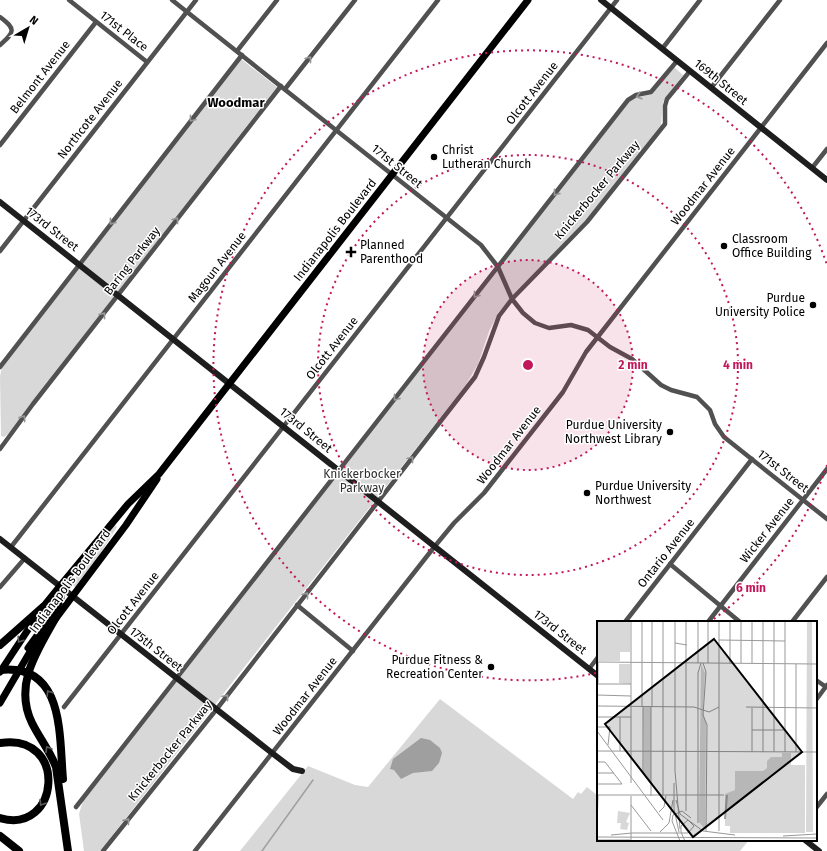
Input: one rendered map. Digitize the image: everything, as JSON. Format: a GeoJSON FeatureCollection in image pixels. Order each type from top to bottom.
{"type":"FeatureCollection","features":[{"type":"Feature","properties":{"kind":"highway"},"geometry":{"type":"LineString","coordinates":[[0,645],[43,607]]}},
{"type":"Feature","properties":{"kind":"highway"},"geometry":{"type":"LineString","coordinates":[[56,617],[31,663],[28,673],[25,697],[32,723],[51,754],[56,767],[68,851]]}},
{"type":"Feature","properties":{"kind":"highway"},"geometry":{"type":"LineString","coordinates":[[0,671],[18,670],[35,678],[45,686],[56,707],[64,797],[63,814]]}},
{"type":"Feature","properties":{"kind":"highway"},"geometry":{"type":"LineString","coordinates":[[0,744],[14,742],[33,749],[46,764],[50,782],[43,804],[34,813],[18,820],[0,818]]}},
{"type":"Feature","properties":{"kind":"highway"},"geometry":{"type":"LineString","coordinates":[[0,836],[19,851]]}},
{"type":"Feature","properties":{"kind":"main road","name":"Indianapolis Boulevard"},"geometry":{"type":"LineString","coordinates":[[0,703],[32,650],[126,525],[159,474],[528,0]]}},
{"type":"Feature","properties":{"kind":"main road","name":"Indianapolis Boulevard"},"geometry":{"type":"LineString","coordinates":[[0,671],[43,607],[116,517],[159,474]]}},
{"type":"Feature","properties":{"kind":"main road"},"geometry":{"type":"LineString","coordinates":[[132,500],[140,505]]}},
{"type":"Feature","properties":{"kind":"main road"},"geometry":{"type":"LineString","coordinates":[[116,517],[126,525]]}},
{"type":"Feature","properties":{"kind":"main road"},"geometry":{"type":"LineString","coordinates":[[10,685],[33,640],[56,608],[61,598],[60,586]]}},
{"type":"Feature","properties":{"kind":"street","name":"171st Place"},"geometry":{"type":"LineString","coordinates":[[69,0],[147,62]]}},
{"type":"Feature","properties":{"kind":"street","name":"171st Street"},"geometry":{"type":"LineString","coordinates":[[172,0],[481,245],[498,267],[512,299],[523,312],[536,323],[549,328],[571,325],[580,326],[616,351],[632,359],[661,385],[671,390],[697,397],[710,410],[715,424],[726,439],[827,519]]}},
{"type":"Feature","properties":{"kind":"street","name":"Northcote Avenue"},"geometry":{"type":"LineString","coordinates":[[0,251],[196,0]]}},
{"type":"Feature","properties":{"kind":"street"},"geometry":{"type":"LineString","coordinates":[[237,51],[277,0]]}},
{"type":"Feature","properties":{"kind":"street","name":"Baring Parkway"},"geometry":{"type":"LineString","coordinates":[[0,449],[118,295],[355,0]]}},
{"type":"Feature","properties":{"kind":"street","name":"Magoun Avenue"},"geometry":{"type":"LineString","coordinates":[[11,547],[438,0]]}},
{"type":"Feature","properties":{"kind":"street","name":"169th Street"},"geometry":{"type":"LineString","coordinates":[[601,0],[827,180]]}},
{"type":"Feature","properties":{"kind":"street","name":"Olcott Avenue"},"geometry":{"type":"LineString","coordinates":[[64,707],[617,0]]}},
{"type":"Feature","properties":{"kind":"street"},"geometry":{"type":"LineString","coordinates":[[662,49],[700,0]]}},
{"type":"Feature","properties":{"kind":"street"},"geometry":{"type":"LineString","coordinates":[[711,88],[780,0]]}},
{"type":"Feature","properties":{"kind":"street"},"geometry":{"type":"LineString","coordinates":[[0,17],[11,25],[12,32],[10,36],[0,45]]}},
{"type":"Feature","properties":{"kind":"street","name":"Belmont Avenue"},"geometry":{"type":"LineString","coordinates":[[0,145],[96,22]]}},
{"type":"Feature","properties":{"kind":"street","name":"Woodmar Avenue"},"geometry":{"type":"LineString","coordinates":[[195,851],[434,546],[494,480],[564,392],[581,360],[827,43]]}},
{"type":"Feature","properties":{"kind":"street"},"geometry":{"type":"LineString","coordinates":[[0,368],[242,55]]}},
{"type":"Feature","properties":{"kind":"street"},"geometry":{"type":"LineString","coordinates":[[76,807],[628,100],[636,95],[651,92],[676,60]]}},
{"type":"Feature","properties":{"kind":"street","name":"Knickerbocker Parkway"},"geometry":{"type":"LineString","coordinates":[[103,851],[216,710],[475,377],[499,316],[512,299],[586,222],[665,124],[665,106],[667,99],[690,71]]}},
{"type":"Feature","properties":{"kind":"street"},"geometry":{"type":"LineString","coordinates":[[812,168],[827,149]]}},
{"type":"Feature","properties":{"kind":"street","name":"173rd Street"},"geometry":{"type":"LineString","coordinates":[[0,202],[597,675]]}},
{"type":"Feature","properties":{"kind":"street","name":"Ontario Avenue"},"geometry":{"type":"LineString","coordinates":[[626,621],[752,459]]}},
{"type":"Feature","properties":{"kind":"street","name":"Wicker Avenue"},"geometry":{"type":"LineString","coordinates":[[709,621],[827,468]]}},
{"type":"Feature","properties":{"kind":"street","name":"175th Street"},"geometry":{"type":"LineString","coordinates":[[0,539],[216,710],[293,769],[302,771]]}},
{"type":"Feature","properties":{"kind":"street"},"geometry":{"type":"LineString","coordinates":[[0,587],[25,558]]}},
{"type":"Feature","properties":{"kind":"street"},"geometry":{"type":"LineString","coordinates":[[670,564],[739,621]]}},
{"type":"Feature","properties":{"kind":"street"},"geometry":{"type":"LineString","coordinates":[[793,621],[827,577]]}},
{"type":"Feature","properties":{"kind":"street"},"geometry":{"type":"LineString","coordinates":[[297,605],[353,651]]}},
{"type":"Feature","properties":{"kind":"street"},"geometry":{"type":"LineString","coordinates":[[589,669],[597,658]]}},
{"type":"Feature","properties":{"kind":"street"},"geometry":{"type":"LineString","coordinates":[[817,681],[826,686],[817,699]]}},
{"type":"Feature","properties":{"kind":"street"},"geometry":{"type":"LineString","coordinates":[[817,807],[827,794]]}},
{"type":"Feature","properties":{"kind":"street"},"geometry":{"type":"LineString","coordinates":[[806,841],[819,851]]}},
{"type":"Feature","properties":{"kind":"green space"},"geometry":{"type":"Polygon","coordinates":[[[241,59],[277,87],[8,434],[4,437],[1,436],[0,376],[2,367],[241,59]]]}},
{"type":"Feature","properties":{"kind":"green space","name":"Knickerbocker Parkway"},"geometry":{"type":"Polygon","coordinates":[[[674,67],[683,75],[663,102],[661,125],[580,230],[514,295],[499,312],[489,331],[478,364],[465,386],[100,851],[84,851],[79,814],[83,801],[630,101],[634,98],[652,94],[674,67]]]}},
{"type":"Feature","properties":{"kind":"green space"},"geometry":{"type":"Polygon","coordinates":[[[115,525],[117,527],[97,559],[75,587],[71,583],[115,525]]]}},
{"type":"Feature","properties":{"kind":"green space"},"geometry":{"type":"Polygon","coordinates":[[[440,699],[573,799],[578,792],[581,794],[587,787],[597,795],[597,841],[748,841],[740,851],[240,851],[308,766],[355,785],[368,787],[440,699]]]}},
{"type":"Feature","properties":{"kind":"shaded area"},"geometry":{"type":"Polygon","coordinates":[[[421,738],[430,740],[440,748],[442,753],[439,763],[432,771],[413,773],[401,779],[394,770],[390,769],[393,759],[421,738]]]}},
{"type":"Feature","properties":{"kind":"waterway"},"geometry":{"type":"LineString","coordinates":[[262,851],[313,780]]}},
{"type":"Feature","properties":{"kind":"place","name":"Christ Lutheran Church"},"geometry":{"type":"Point","coordinates":[434,157]}},
{"type":"Feature","properties":{"kind":"place","name":"Classroom Office Building"},"geometry":{"type":"Point","coordinates":[724,246]}},
{"type":"Feature","properties":{"kind":"place","name":"Planned Parenthood"},"geometry":{"type":"Point","coordinates":[351,252]}},
{"type":"Feature","properties":{"kind":"place","name":"Purdue University Police"},"geometry":{"type":"Point","coordinates":[813,305]}},
{"type":"Feature","properties":{"kind":"place","name":"Purdue University Northwest Library"},"geometry":{"type":"Point","coordinates":[670,432]}},
{"type":"Feature","properties":{"kind":"place","name":"Purdue University Northwest"},"geometry":{"type":"Point","coordinates":[587,493]}},
{"type":"Feature","properties":{"kind":"place","name":"Purdue Fitness & Recreation Center"},"geometry":{"type":"Point","coordinates":[491,667]}},
{"type":"Feature","properties":{"kind":"district","name":"Woodmar"},"geometry":{"type":"Point","coordinates":[236,102]}}]}
